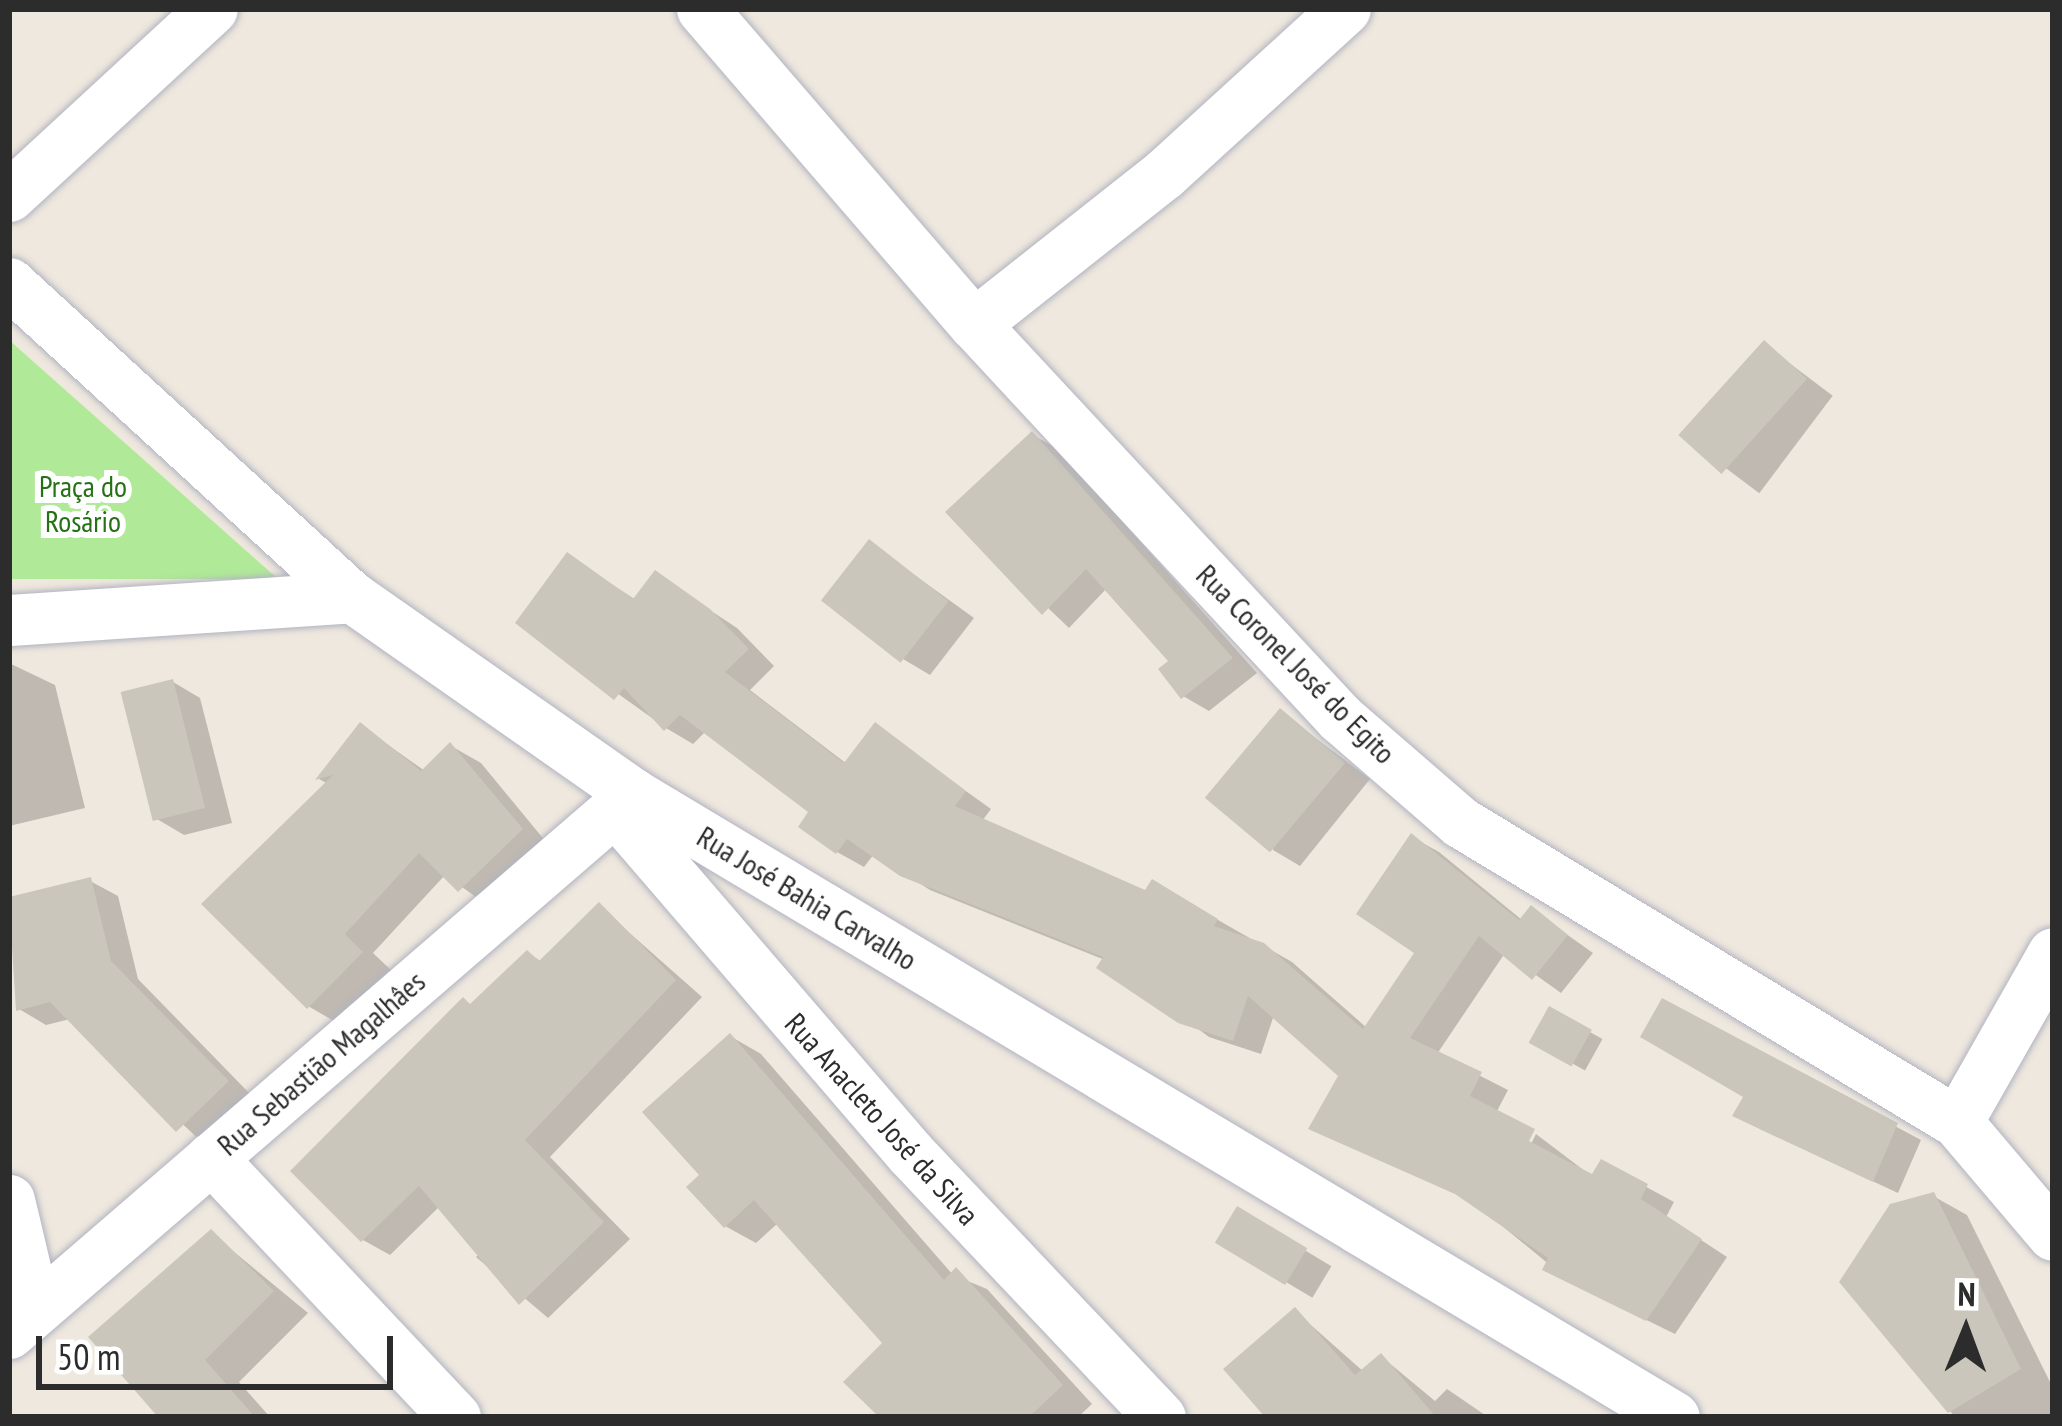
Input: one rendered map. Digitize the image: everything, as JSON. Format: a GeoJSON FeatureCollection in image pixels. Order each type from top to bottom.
{"type":"FeatureCollection","features":[{"type":"Feature","properties":{"kind":"street"},"geometry":{"type":"LineString","coordinates":[[9,196],[212,9]]}},
{"type":"Feature","properties":{"kind":"street","name":"Rua Coronel José do Egito"},"geometry":{"type":"LineString","coordinates":[[702,9],[974,324],[1340,718],[1460,822],[1957,1122],[2053,1235]]}},
{"type":"Feature","properties":{"kind":"street"},"geometry":{"type":"LineString","coordinates":[[974,324],[1164,173],[1345,9]]}},
{"type":"Feature","properties":{"kind":"street","name":"Rua José Bahia Carvalho"},"geometry":{"type":"LineString","coordinates":[[9,283],[352,597],[624,802],[1675,1417]]}},
{"type":"Feature","properties":{"kind":"street"},"geometry":{"type":"LineString","coordinates":[[9,620],[352,597]]}},
{"type":"Feature","properties":{"kind":"street","name":"Rua Sebastião Magalhâes"},"geometry":{"type":"LineString","coordinates":[[22,1322],[624,802]]}},
{"type":"Feature","properties":{"kind":"street","name":"Rua Anacleto José da Silva"},"geometry":{"type":"LineString","coordinates":[[624,802],[910,1153],[1160,1417]]}},
{"type":"Feature","properties":{"kind":"street"},"geometry":{"type":"LineString","coordinates":[[1957,1122],[2053,953]]}},
{"type":"Feature","properties":{"kind":"street"},"geometry":{"type":"LineString","coordinates":[[211,1158],[455,1417]]}},
{"type":"Feature","properties":{"kind":"street"},"geometry":{"type":"LineString","coordinates":[[9,1200],[22,1322]]}},
{"type":"Feature","properties":{"kind":"green space","name":"Praça do Rosário"},"geometry":{"type":"Polygon","coordinates":[[[9,340],[278,579],[9,579],[9,340]]]}},
{"type":"Feature","properties":{"kind":"building"},"geometry":{"type":"Polygon","coordinates":[[[1764,340],[1807,379],[1721,474],[1678,435],[1764,340]]]}},
{"type":"Feature","properties":{"kind":"building"},"geometry":{"type":"Polygon","coordinates":[[[1032,431],[1233,658],[1181,699],[1158,669],[1168,661],[1086,569],[1042,615],[945,512],[1032,431]]]}},
{"type":"Feature","properties":{"kind":"building"},"geometry":{"type":"Polygon","coordinates":[[[869,539],[949,601],[901,663],[821,600],[869,539]]]}},
{"type":"Feature","properties":{"kind":"building"},"geometry":{"type":"Polygon","coordinates":[[[567,552],[633,599],[655,570],[710,609],[749,649],[725,672],[844,763],[875,722],[966,791],[955,806],[1145,890],[1152,879],[1218,919],[1214,926],[1264,943],[1363,1029],[1414,953],[1356,914],[1411,833],[1519,920],[1531,905],[1568,935],[1532,980],[1479,936],[1410,1038],[1482,1072],[1470,1096],[1535,1129],[1529,1141],[1592,1174],[1601,1159],[1648,1184],[1641,1199],[1702,1239],[1646,1321],[1542,1270],[1548,1258],[1455,1194],[1308,1129],[1338,1076],[1248,996],[1233,1041],[1178,1023],[1096,968],[1103,957],[900,876],[847,839],[836,854],[798,827],[808,812],[680,715],[664,731],[624,688],[614,700],[515,623],[567,552]]]}},
{"type":"Feature","properties":{"kind":"building"},"geometry":{"type":"Polygon","coordinates":[[[173,679],[205,808],[153,821],[121,692],[173,679]]]}},
{"type":"Feature","properties":{"kind":"building"},"geometry":{"type":"Polygon","coordinates":[[[1280,708],[1345,763],[1270,852],[1205,798],[1280,708]]]}},
{"type":"Feature","properties":{"kind":"building"},"geometry":{"type":"Polygon","coordinates":[[[360,722],[421,771],[450,742],[523,829],[458,892],[419,853],[345,934],[363,952],[307,1009],[201,904],[333,775],[315,780],[360,722]]]}},
{"type":"Feature","properties":{"kind":"building"},"geometry":{"type":"Polygon","coordinates":[[[91,877],[111,961],[229,1081],[176,1132],[50,1002],[16,1011],[9,897],[91,877]]]}},
{"type":"Feature","properties":{"kind":"building"},"geometry":{"type":"Polygon","coordinates":[[[599,902],[676,980],[525,1140],[604,1222],[519,1305],[419,1186],[361,1242],[290,1171],[463,997],[470,1004],[527,950],[539,961],[599,902]]]}},
{"type":"Feature","properties":{"kind":"building"},"geometry":{"type":"Polygon","coordinates":[[[1662,998],[1898,1123],[1873,1182],[1732,1116],[1743,1097],[1640,1037],[1662,998]]]}},
{"type":"Feature","properties":{"kind":"building"},"geometry":{"type":"Polygon","coordinates":[[[1549,1006],[1592,1030],[1571,1066],[1529,1043],[1549,1006]]]}},
{"type":"Feature","properties":{"kind":"building"},"geometry":{"type":"Polygon","coordinates":[[[730,1033],[944,1280],[956,1267],[1063,1385],[1029,1417],[879,1417],[843,1382],[882,1343],[754,1200],[724,1228],[686,1187],[699,1175],[642,1112],[730,1033]]]}},
{"type":"Feature","properties":{"kind":"building"},"geometry":{"type":"Polygon","coordinates":[[[1934,1192],[2021,1369],[1948,1413],[1839,1282],[1890,1204],[1934,1192]]]}},
{"type":"Feature","properties":{"kind":"building"},"geometry":{"type":"Polygon","coordinates":[[[1237,1206],[1307,1248],[1285,1285],[1215,1243],[1237,1206]]]}},
{"type":"Feature","properties":{"kind":"building"},"geometry":{"type":"Polygon","coordinates":[[[211,1229],[274,1291],[205,1360],[255,1417],[158,1417],[88,1337],[211,1229]]]}},
{"type":"Feature","properties":{"kind":"building"},"geometry":{"type":"Polygon","coordinates":[[[1295,1307],[1355,1375],[1381,1353],[1436,1417],[1265,1417],[1223,1369],[1295,1307]]]}}]}
